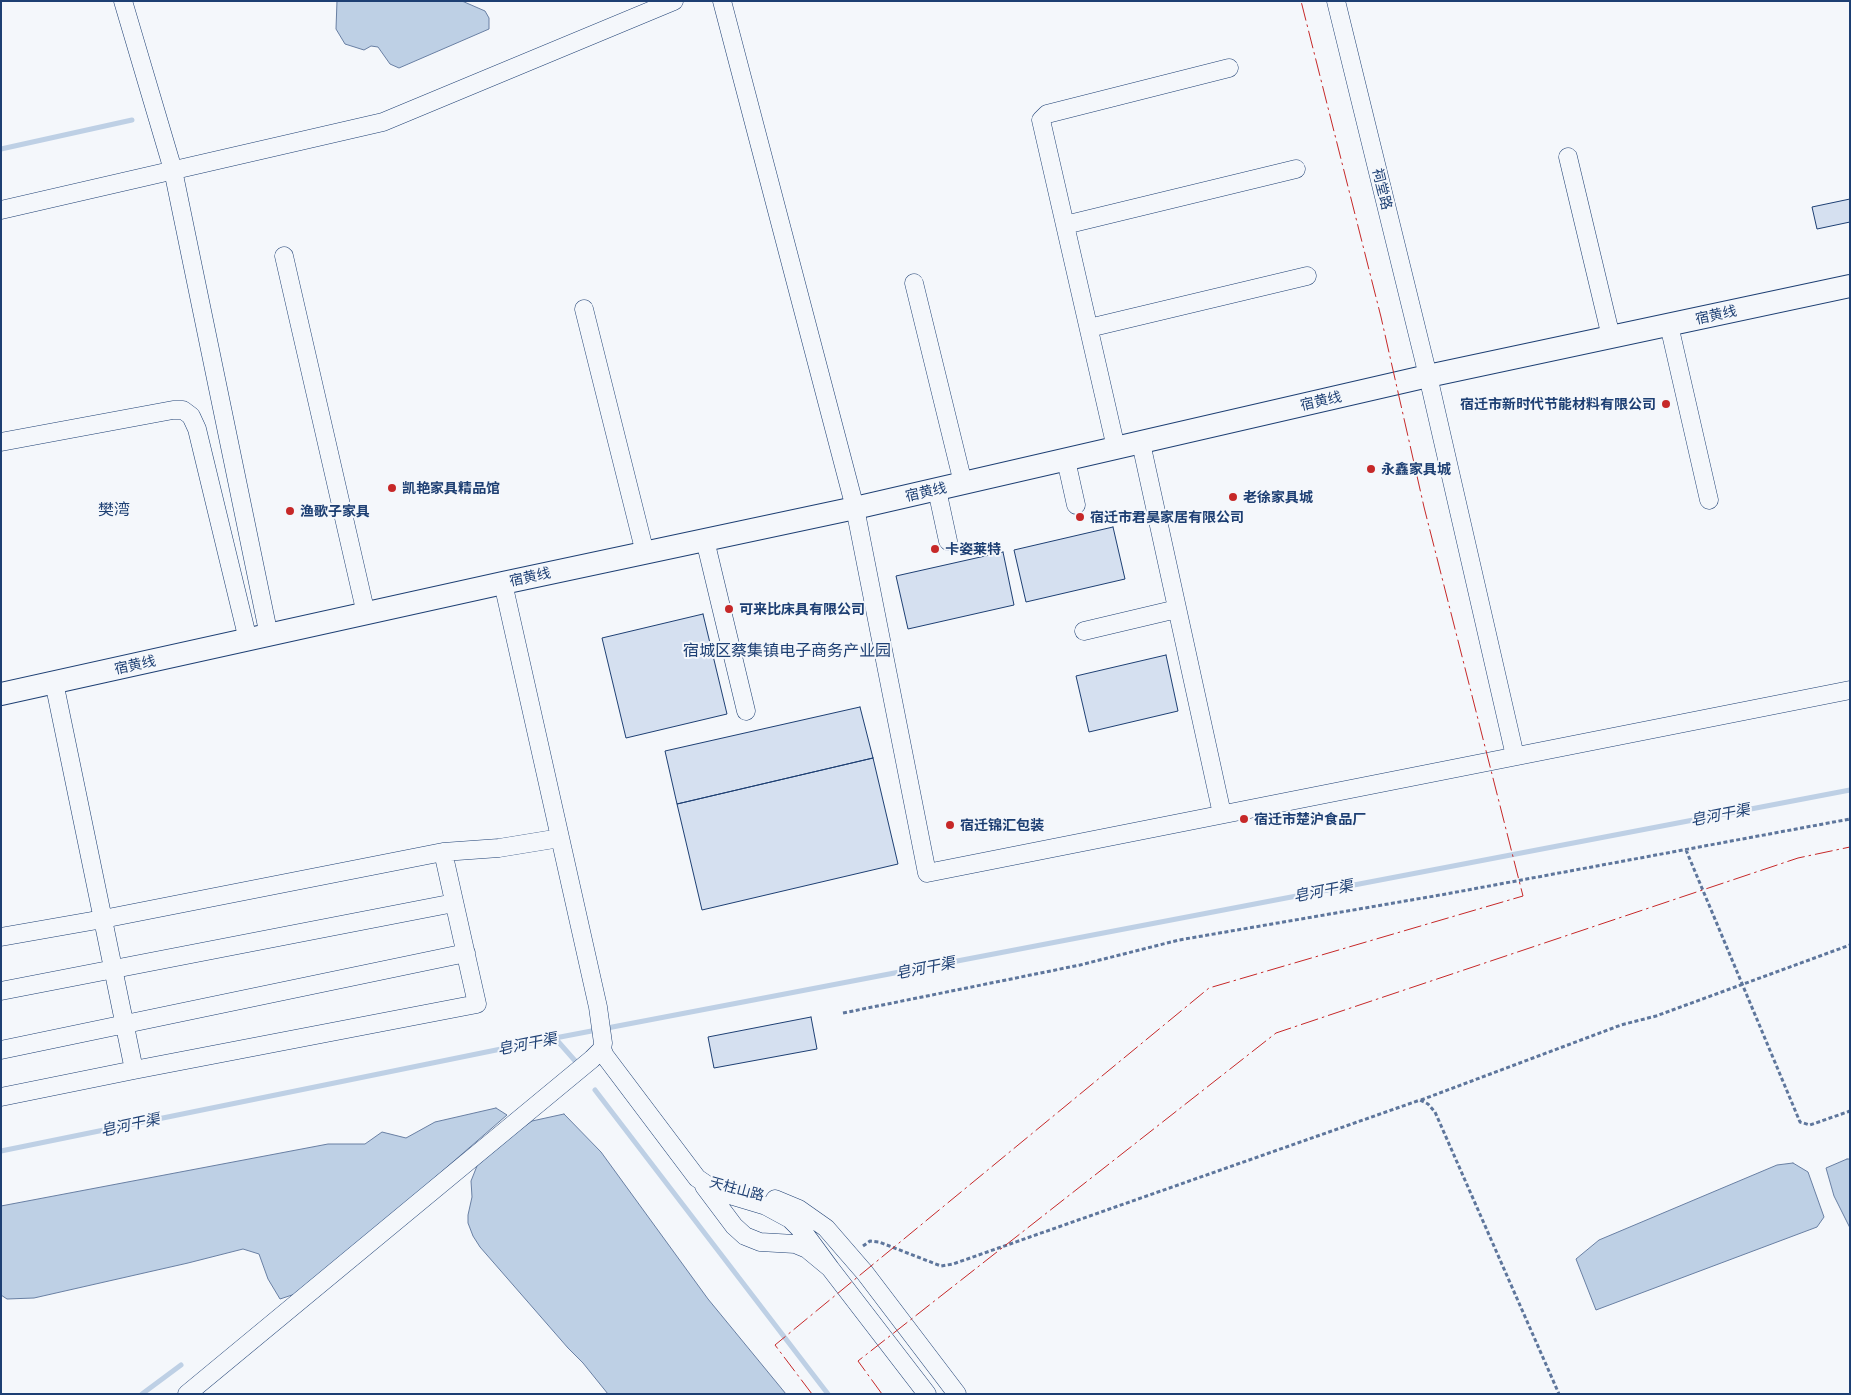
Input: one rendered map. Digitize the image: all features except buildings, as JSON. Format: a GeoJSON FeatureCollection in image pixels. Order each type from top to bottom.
{"type":"FeatureCollection","features":[{"type":"Feature","properties":{"kind":"main road","name":"宿黄线"},"geometry":{"type":"LineString","coordinates":[[1,694],[503,583],[937,490],[1428,376],[1850,286]]}},
{"type":"Feature","properties":{"kind":"street"},"geometry":{"type":"LineString","coordinates":[[122,1],[173,170],[258,638]]}},
{"type":"Feature","properties":{"kind":"street"},"geometry":{"type":"LineString","coordinates":[[1,210],[383,122],[674,1]]}},
{"type":"Feature","properties":{"kind":"street"},"geometry":{"type":"LineString","coordinates":[[722,1],[855,508],[927,873],[1850,690]]}},
{"type":"Feature","properties":{"kind":"street","name":"祠堂路"},"geometry":{"type":"LineString","coordinates":[[1336,1],[1428,376],[1515,756]]}},
{"type":"Feature","properties":{"kind":"street"},"geometry":{"type":"LineString","coordinates":[[1116,448],[1041,120],[1047,114],[1229,68]]}},
{"type":"Feature","properties":{"kind":"street"},"geometry":{"type":"LineString","coordinates":[[1568,157],[1611,337]]}},
{"type":"Feature","properties":{"kind":"street"},"geometry":{"type":"LineString","coordinates":[[1065,225],[1296,169]]}},
{"type":"Feature","properties":{"kind":"street"},"geometry":{"type":"LineString","coordinates":[[284,256],[366,614]]}},
{"type":"Feature","properties":{"kind":"street"},"geometry":{"type":"LineString","coordinates":[[1089,328],[1307,276]]}},
{"type":"Feature","properties":{"kind":"street"},"geometry":{"type":"LineString","coordinates":[[914,283],[963,483]]}},
{"type":"Feature","properties":{"kind":"street"},"geometry":{"type":"LineString","coordinates":[[584,309],[645,553]]}},
{"type":"Feature","properties":{"kind":"street"},"geometry":{"type":"LineString","coordinates":[[1669,325],[1709,500]]}},
{"type":"Feature","properties":{"kind":"street"},"geometry":{"type":"LineString","coordinates":[[1,442],[173,410],[183,410],[191,416],[198,429],[258,638]]}},
{"type":"Feature","properties":{"kind":"street"},"geometry":{"type":"LineString","coordinates":[[1141,442],[1222,814]]}},
{"type":"Feature","properties":{"kind":"street"},"geometry":{"type":"LineString","coordinates":[[1066,460],[1076,506]]}},
{"type":"Feature","properties":{"kind":"street"},"geometry":{"type":"LineString","coordinates":[[937,490],[948,542]]}},
{"type":"Feature","properties":{"kind":"street"},"geometry":{"type":"LineString","coordinates":[[705,540],[746,711]]}},
{"type":"Feature","properties":{"kind":"street"},"geometry":{"type":"LineString","coordinates":[[503,583],[598,1007],[603,1046],[608,1060],[697,1178],[716,1191],[766,1206],[790,1219],[805,1234],[830,1268]]}},
{"type":"Feature","properties":{"kind":"street"},"geometry":{"type":"LineString","coordinates":[[1084,631],[1177,609]]}},
{"type":"Feature","properties":{"kind":"street"},"geometry":{"type":"LineString","coordinates":[[54,682],[134,1070]]}},
{"type":"Feature","properties":{"kind":"street"},"geometry":{"type":"LineString","coordinates":[[1,937],[103,919],[443,852],[499,848],[560,838]]}},
{"type":"Feature","properties":{"kind":"street"},"geometry":{"type":"LineString","coordinates":[[1,1097],[477,1004],[443,852]]}},
{"type":"Feature","properties":{"kind":"street"},"geometry":{"type":"LineString","coordinates":[[1,991],[454,903]]}},
{"type":"Feature","properties":{"kind":"street"},"geometry":{"type":"LineString","coordinates":[[1,1050],[466,953]]}},
{"type":"Feature","properties":{"kind":"street"},"geometry":{"type":"LineString","coordinates":[[187,1394],[585,1065],[603,1046]]}},
{"type":"Feature","properties":{"kind":"street","name":"天柱山路"},"geometry":{"type":"LineString","coordinates":[[697,1178],[766,1196],[798,1209],[826,1228],[849,1253],[957,1394]]}},
{"type":"Feature","properties":{"kind":"street","name":"天柱山路"},"geometry":{"type":"LineString","coordinates":[[697,1178],[734,1226],[745,1236],[760,1242],[795,1244],[806,1249],[830,1268],[927,1394]]}},
{"type":"Feature","properties":{"kind":"path"},"geometry":{"type":"LineString","coordinates":[[843,1012],[1080,965],[1179,940],[1446,894],[1850,819]]}},
{"type":"Feature","properties":{"kind":"path"},"geometry":{"type":"LineString","coordinates":[[1686,850],[1800,1122],[1810,1125],[1850,1111]]}},
{"type":"Feature","properties":{"kind":"path"},"geometry":{"type":"LineString","coordinates":[[849,1253],[870,1241],[878,1242],[940,1266],[954,1264],[1420,1100],[1621,1025],[1656,1016],[1850,945]]}},
{"type":"Feature","properties":{"kind":"path"},"geometry":{"type":"LineString","coordinates":[[1420,1100],[1428,1104],[1435,1112],[1559,1394]]}},
{"type":"Feature","properties":{"kind":"water"},"geometry":{"type":"Polygon","coordinates":[[[337,1],[462,1],[485,11],[489,18],[489,29],[399,68],[390,64],[378,47],[371,46],[364,50],[345,44],[336,29],[337,1]]]}},
{"type":"Feature","properties":{"kind":"water"},"geometry":{"type":"Polygon","coordinates":[[[496,1108],[507,1115],[304,1291],[280,1299],[268,1279],[259,1254],[243,1249],[34,1298],[7,1299],[1,1295],[1,1206],[328,1144],[365,1144],[382,1132],[406,1138],[435,1122],[496,1108]]]}},
{"type":"Feature","properties":{"kind":"water"},"geometry":{"type":"Polygon","coordinates":[[[564,1114],[601,1152],[708,1299],[786,1394],[608,1394],[583,1363],[480,1247],[468,1223],[472,1197],[471,1181],[477,1166],[501,1143],[532,1121],[564,1114]]]}},
{"type":"Feature","properties":{"kind":"water"},"geometry":{"type":"Polygon","coordinates":[[[1850,1159],[1850,1228],[1834,1196],[1826,1168],[1850,1159]]]}},
{"type":"Feature","properties":{"kind":"water"},"geometry":{"type":"Polygon","coordinates":[[[1793,1163],[1808,1172],[1824,1217],[1817,1227],[1596,1310],[1576,1259],[1599,1240],[1777,1165],[1793,1163]]]}},
{"type":"Feature","properties":{"kind":"waterway"},"geometry":{"type":"LineString","coordinates":[[1,149],[132,120]]}},
{"type":"Feature","properties":{"kind":"waterway","name":"皂河干渠"},"geometry":{"type":"LineString","coordinates":[[1,1151],[555,1038],[1850,790]]}},
{"type":"Feature","properties":{"kind":"waterway"},"geometry":{"type":"LineString","coordinates":[[555,1038],[577,1063]]}},
{"type":"Feature","properties":{"kind":"waterway"},"geometry":{"type":"LineString","coordinates":[[595,1090],[828,1394]]}},
{"type":"Feature","properties":{"kind":"waterway"},"geometry":{"type":"LineString","coordinates":[[142,1394],[181,1365]]}},
{"type":"Feature","properties":{"kind":"power"},"geometry":{"type":"LineString","coordinates":[[812,1394],[775,1345],[1209,988],[1523,896],[1424,507],[1381,317],[1301,1]]}},
{"type":"Feature","properties":{"kind":"power"},"geometry":{"type":"LineString","coordinates":[[882,1394],[858,1361],[1276,1033],[1798,858],[1850,847]]}},
{"type":"Feature","properties":{"kind":"place","name":"宿迁市新时代节能材料有限公司"},"geometry":{"type":"Point","coordinates":[1666,404]}},
{"type":"Feature","properties":{"kind":"place","name":"永鑫家具城"},"geometry":{"type":"Point","coordinates":[1371,469]}},
{"type":"Feature","properties":{"kind":"place","name":"凯艳家具精品馆"},"geometry":{"type":"Point","coordinates":[392,488]}},
{"type":"Feature","properties":{"kind":"place","name":"老徐家具城"},"geometry":{"type":"Point","coordinates":[1233,497]}},
{"type":"Feature","properties":{"kind":"place","name":"渔歌子家具"},"geometry":{"type":"Point","coordinates":[290,511]}},
{"type":"Feature","properties":{"kind":"place","name":"宿迁市君昊家居有限公司"},"geometry":{"type":"Point","coordinates":[1080,517]}},
{"type":"Feature","properties":{"kind":"place","name":"卡姿莱特"},"geometry":{"type":"Point","coordinates":[935,549]}},
{"type":"Feature","properties":{"kind":"place","name":"可来比床具有限公司"},"geometry":{"type":"Point","coordinates":[729,609]}},
{"type":"Feature","properties":{"kind":"place","name":"宿迁市楚沪食品厂"},"geometry":{"type":"Point","coordinates":[1244,819]}},
{"type":"Feature","properties":{"kind":"place","name":"宿迁锦汇包装"},"geometry":{"type":"Point","coordinates":[950,825]}},
{"type":"Feature","properties":{"kind":"district","name":"樊湾"},"geometry":{"type":"Point","coordinates":[114,510]}},
{"type":"Feature","properties":{"kind":"district","name":"宿城区蔡集镇电子商务产业园"},"geometry":{"type":"Point","coordinates":[787,651]}}]}
